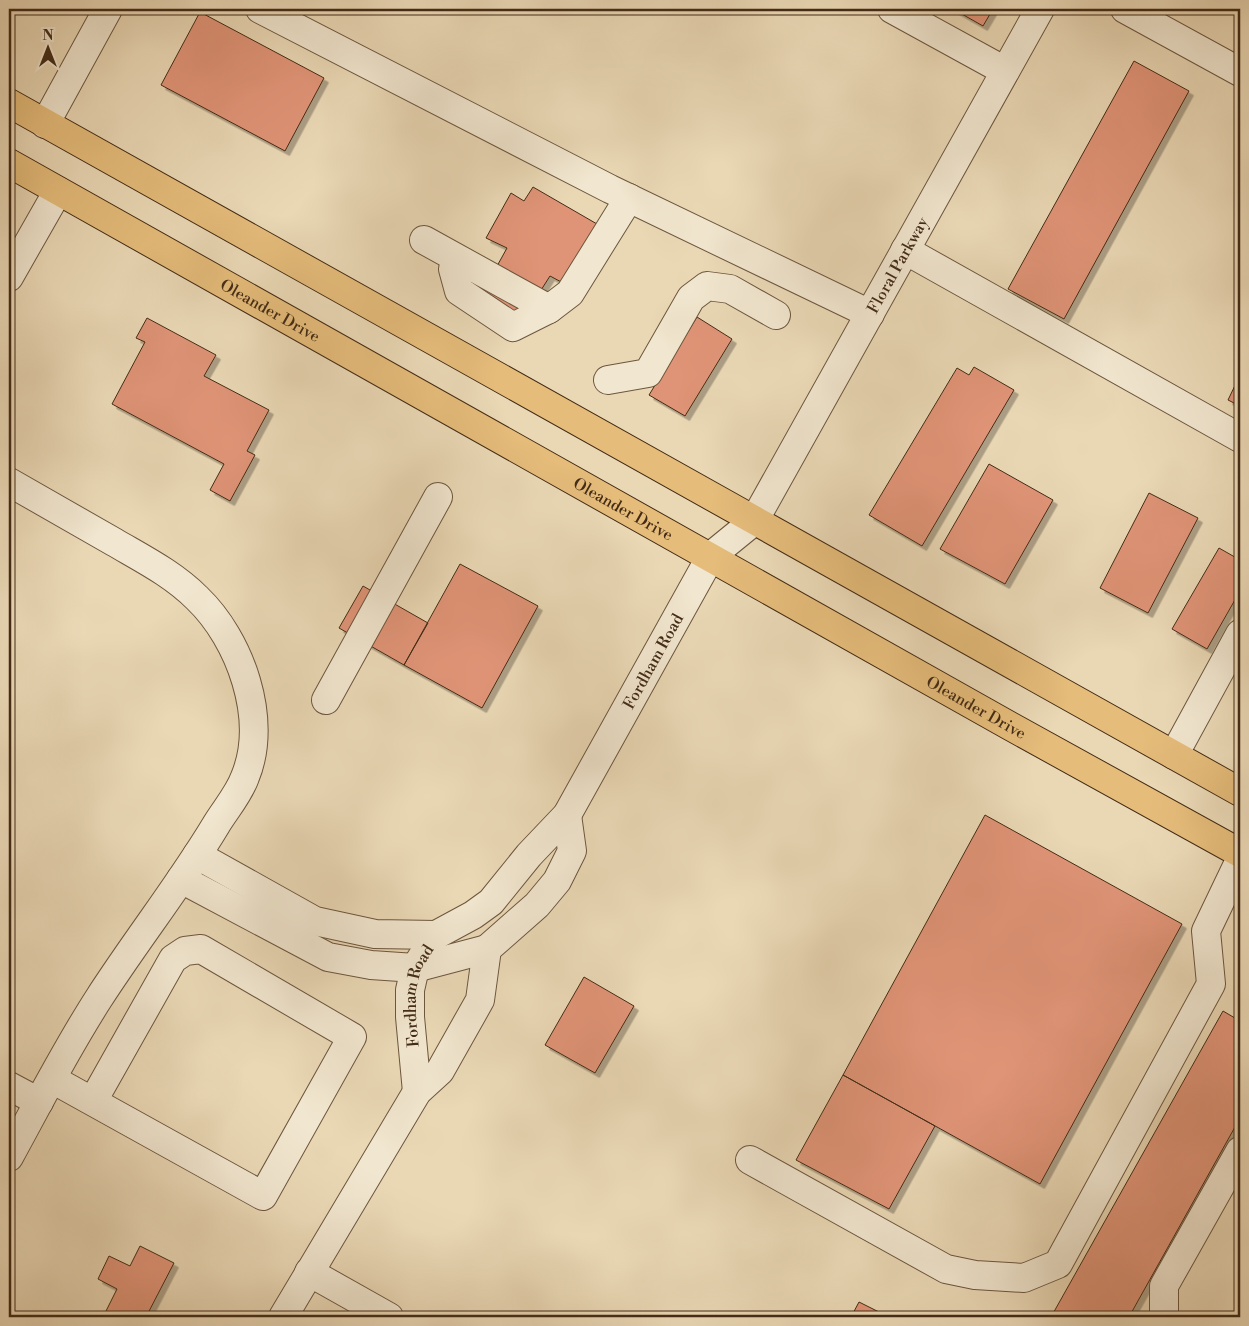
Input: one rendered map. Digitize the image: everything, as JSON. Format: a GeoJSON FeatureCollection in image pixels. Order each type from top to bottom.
{"type":"FeatureCollection","features":[{"type":"Feature","properties":{"kind":"main road"},"geometry":{"type":"LineString","coordinates":[[9,103],[754,522],[1240,792]]}},
{"type":"Feature","properties":{"kind":"main road","name":"Oleander Drive"},"geometry":{"type":"LineString","coordinates":[[9,163],[711,556],[1010,726],[1240,853]]}},
{"type":"Feature","properties":{"kind":"street"},"geometry":{"type":"LineString","coordinates":[[45,124],[108,9]]}},
{"type":"Feature","properties":{"kind":"street"},"geometry":{"type":"LineString","coordinates":[[260,9],[629,198],[870,314]]}},
{"type":"Feature","properties":{"kind":"street"},"geometry":{"type":"LineString","coordinates":[[892,9],[1005,71]]}},
{"type":"Feature","properties":{"kind":"street","name":"Floral Parkway"},"geometry":{"type":"LineString","coordinates":[[754,522],[1040,9]]}},
{"type":"Feature","properties":{"kind":"street"},"geometry":{"type":"LineString","coordinates":[[1125,9],[1240,72]]}},
{"type":"Feature","properties":{"kind":"street"},"geometry":{"type":"LineString","coordinates":[[9,276],[58,191]]}},
{"type":"Feature","properties":{"kind":"street"},"geometry":{"type":"LineString","coordinates":[[441,254],[549,309],[570,293],[629,198]]}},
{"type":"Feature","properties":{"kind":"street"},"geometry":{"type":"LineString","coordinates":[[905,250],[1240,438]]}},
{"type":"Feature","properties":{"kind":"street"},"geometry":{"type":"LineString","coordinates":[[608,380],[648,372],[690,298],[706,286],[730,289],[776,315]]}},
{"type":"Feature","properties":{"kind":"street"},"geometry":{"type":"LineString","coordinates":[[9,482],[174,578],[197,598],[221,624],[240,661],[250,694],[253,716],[252,748],[245,777],[197,855],[99,998],[9,1157]]}},
{"type":"Feature","properties":{"kind":"street"},"geometry":{"type":"LineString","coordinates":[[326,700],[438,497]]}},
{"type":"Feature","properties":{"kind":"street","name":"Fordham Road"},"geometry":{"type":"LineString","coordinates":[[417,1092],[410,1017],[410,990],[415,968],[436,935],[473,915],[492,902],[529,855],[568,814],[711,556],[754,522]]}},
{"type":"Feature","properties":{"kind":"street"},"geometry":{"type":"LineString","coordinates":[[1174,755],[1240,634]]}},
{"type":"Feature","properties":{"kind":"street"},"geometry":{"type":"LineString","coordinates":[[181,879],[328,957],[371,965],[415,968],[487,949],[537,905],[557,881],[572,851],[568,814]]}},
{"type":"Feature","properties":{"kind":"street"},"geometry":{"type":"LineString","coordinates":[[197,855],[315,921],[375,934],[436,935]]}},
{"type":"Feature","properties":{"kind":"street"},"geometry":{"type":"LineString","coordinates":[[750,1160],[946,1269],[975,1275],[1024,1278],[1058,1264],[1211,984],[1206,932],[1240,860]]}},
{"type":"Feature","properties":{"kind":"street","name":"Fordham Road"},"geometry":{"type":"LineString","coordinates":[[283,1317],[417,1092],[440,1071],[480,1000],[487,949]]}},
{"type":"Feature","properties":{"kind":"street"},"geometry":{"type":"LineString","coordinates":[[9,1086],[46,1090],[93,1102],[263,1196],[352,1038],[201,950],[185,951],[173,959],[93,1102]]}},
{"type":"Feature","properties":{"kind":"street"},"geometry":{"type":"LineString","coordinates":[[1164,1317],[1164,1286],[1240,1152]]}},
{"type":"Feature","properties":{"kind":"street"},"geometry":{"type":"LineString","coordinates":[[309,1272],[389,1317]]}},
{"type":"Feature","properties":{"kind":"building"},"geometry":{"type":"Polygon","coordinates":[[[953,9],[993,9],[983,26],[953,9]]]}},
{"type":"Feature","properties":{"kind":"building"},"geometry":{"type":"Polygon","coordinates":[[[200,12],[324,78],[285,151],[161,85],[200,12]]]}},
{"type":"Feature","properties":{"kind":"building"},"geometry":{"type":"Polygon","coordinates":[[[1134,61],[1189,91],[1064,319],[1008,289],[1134,61]]]}},
{"type":"Feature","properties":{"kind":"building"},"geometry":{"type":"Polygon","coordinates":[[[533,187],[597,224],[565,284],[550,276],[522,320],[481,295],[507,248],[486,238],[511,193],[524,201],[533,187]]]}},
{"type":"Feature","properties":{"kind":"building"},"geometry":{"type":"Polygon","coordinates":[[[697,317],[732,339],[685,416],[649,395],[697,317]]]}},
{"type":"Feature","properties":{"kind":"building"},"geometry":{"type":"Polygon","coordinates":[[[147,318],[216,355],[204,376],[269,410],[247,451],[255,455],[230,501],[210,490],[224,464],[112,404],[145,342],[136,338],[147,318]]]}},
{"type":"Feature","properties":{"kind":"building"},"geometry":{"type":"Polygon","coordinates":[[[974,367],[1014,390],[922,546],[869,515],[957,368],[969,375],[974,367]]]}},
{"type":"Feature","properties":{"kind":"building"},"geometry":{"type":"Polygon","coordinates":[[[1240,375],[1240,406],[1228,400],[1240,375]]]}},
{"type":"Feature","properties":{"kind":"building"},"geometry":{"type":"Polygon","coordinates":[[[989,464],[1053,500],[1005,584],[940,549],[989,464]]]}},
{"type":"Feature","properties":{"kind":"building"},"geometry":{"type":"Polygon","coordinates":[[[1149,493],[1198,518],[1148,613],[1100,588],[1149,493]]]}},
{"type":"Feature","properties":{"kind":"building"},"geometry":{"type":"Polygon","coordinates":[[[1219,548],[1240,560],[1240,591],[1207,649],[1172,629],[1219,548]]]}},
{"type":"Feature","properties":{"kind":"building"},"geometry":{"type":"Polygon","coordinates":[[[460,564],[538,606],[482,708],[404,665],[460,564]]]}},
{"type":"Feature","properties":{"kind":"building"},"geometry":{"type":"Polygon","coordinates":[[[363,586],[428,623],[404,665],[339,628],[363,586]]]}},
{"type":"Feature","properties":{"kind":"building"},"geometry":{"type":"Polygon","coordinates":[[[985,815],[1182,924],[1040,1184],[843,1075],[985,815]]]}},
{"type":"Feature","properties":{"kind":"building"},"geometry":{"type":"Polygon","coordinates":[[[584,977],[634,1006],[595,1073],[545,1045],[584,977]]]}},
{"type":"Feature","properties":{"kind":"building"},"geometry":{"type":"Polygon","coordinates":[[[1223,1011],[1240,1021],[1240,1118],[1129,1317],[1051,1317],[1223,1011]]]}},
{"type":"Feature","properties":{"kind":"building"},"geometry":{"type":"Polygon","coordinates":[[[843,1075],[935,1126],[889,1209],[796,1160],[843,1075]]]}},
{"type":"Feature","properties":{"kind":"building"},"geometry":{"type":"Polygon","coordinates":[[[140,1246],[174,1263],[146,1317],[103,1317],[117,1289],[98,1279],[109,1256],[130,1266],[140,1246]]]}},
{"type":"Feature","properties":{"kind":"building"},"geometry":{"type":"Polygon","coordinates":[[[859,1302],[887,1316],[887,1317],[851,1317],[859,1302]]]}}]}
